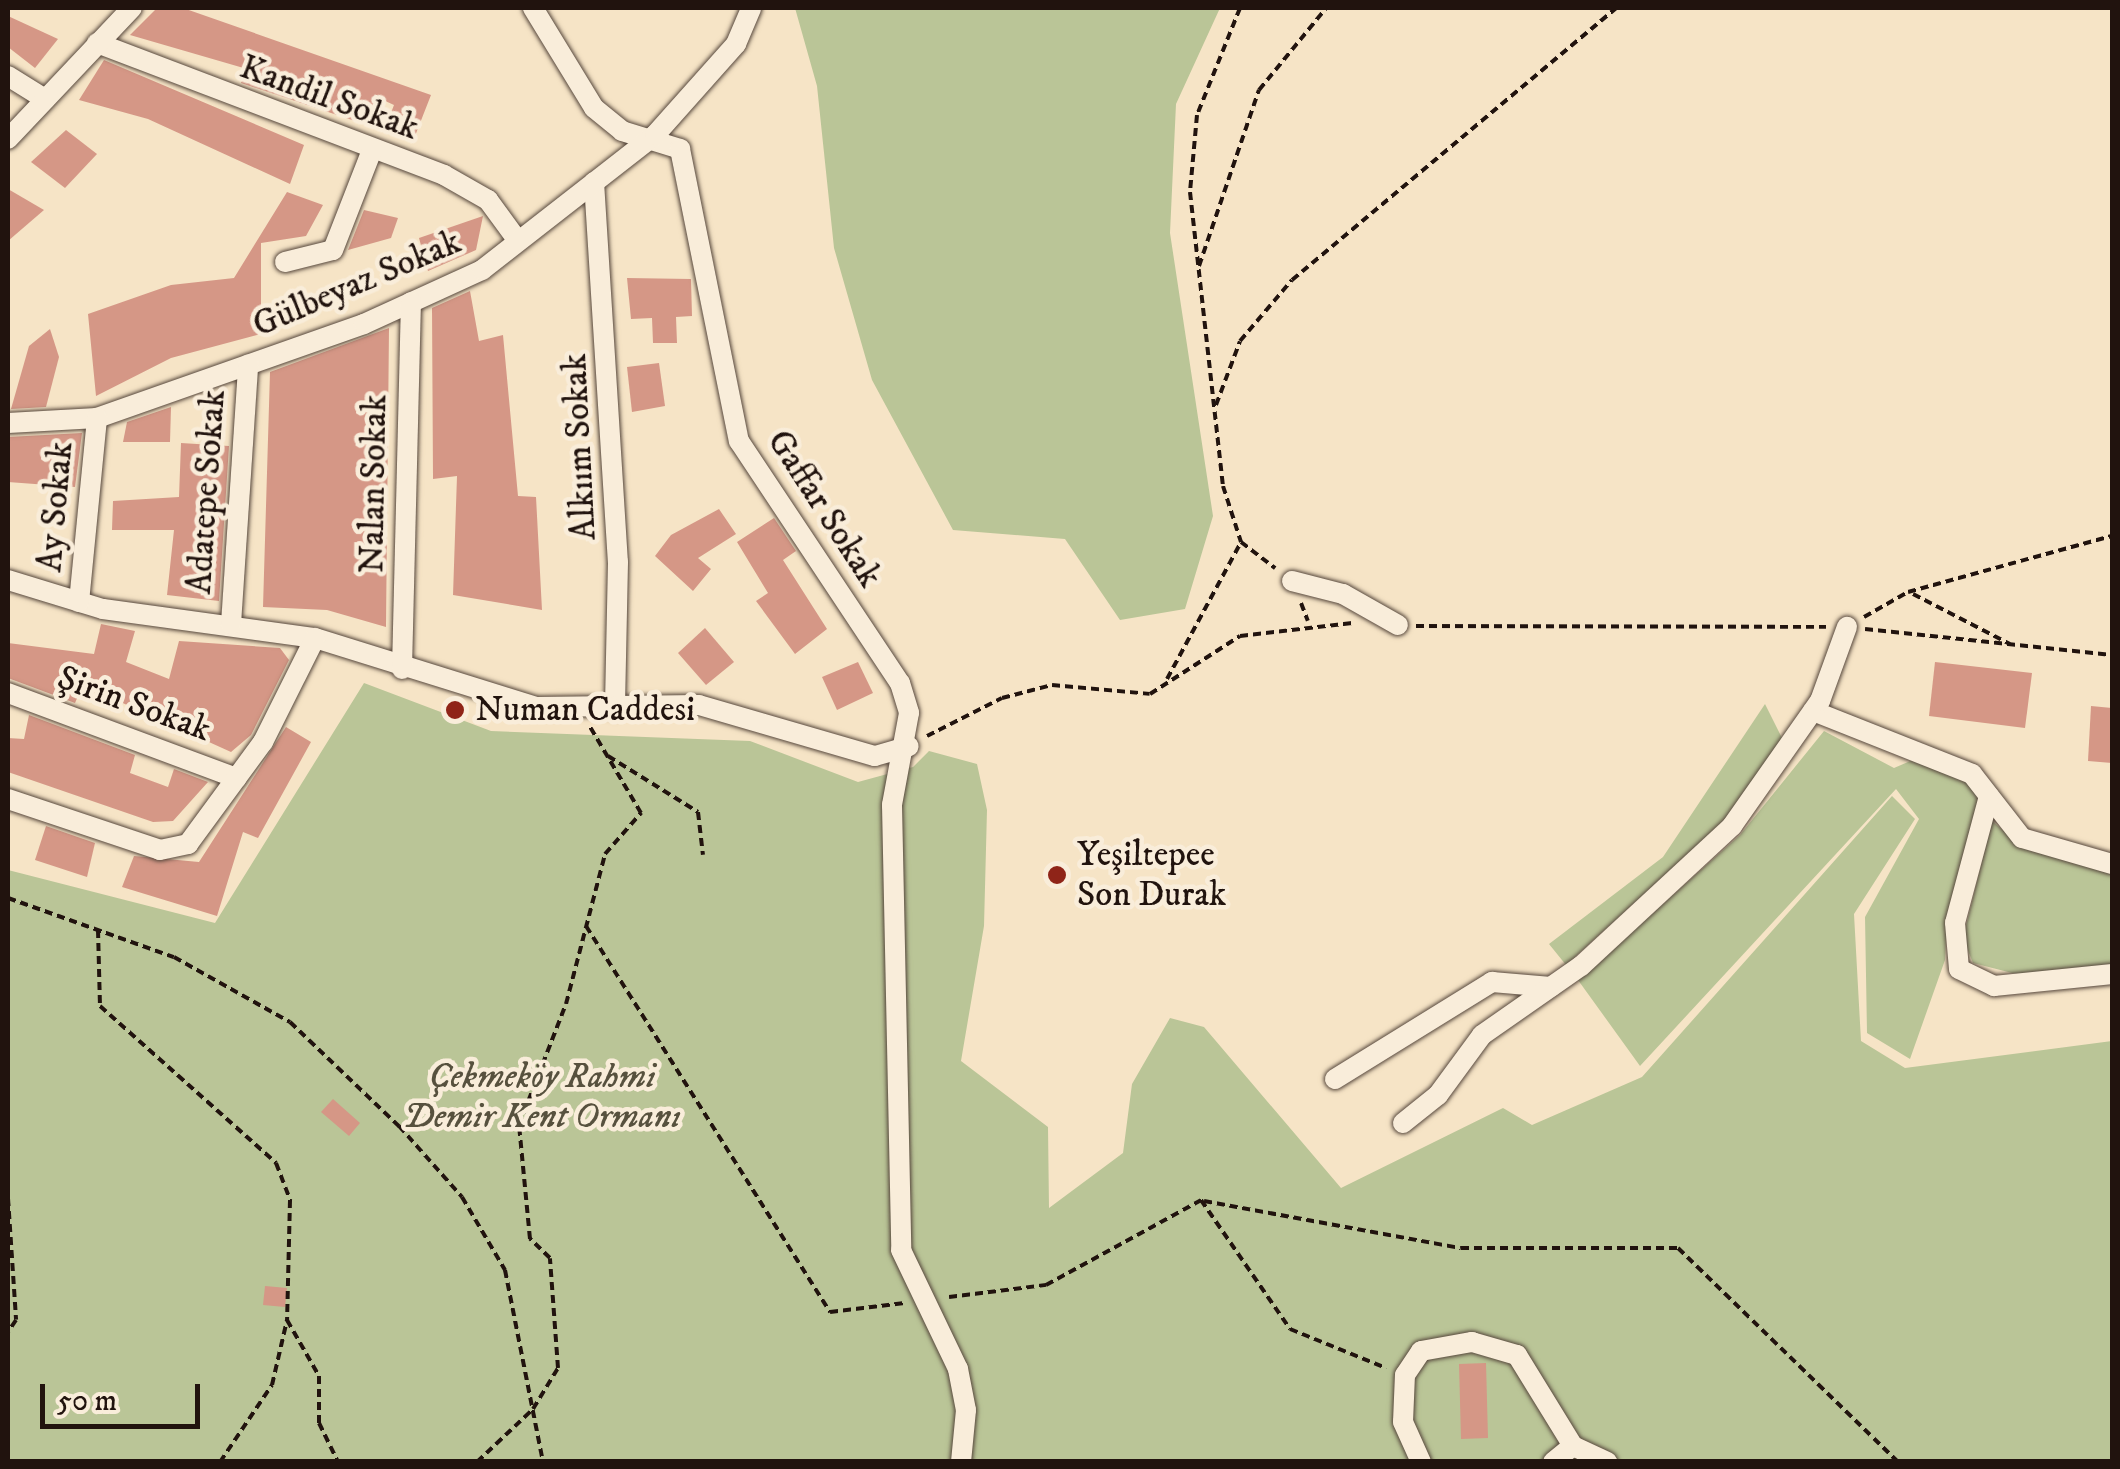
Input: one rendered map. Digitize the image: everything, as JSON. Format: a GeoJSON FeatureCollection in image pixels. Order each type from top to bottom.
{"type":"FeatureCollection","features":[{"type":"Feature","properties":{"kind":"street"},"geometry":{"type":"LineString","coordinates":[[8,139],[132,8]]}},
{"type":"Feature","properties":{"kind":"street"},"geometry":{"type":"LineString","coordinates":[[534,8],[594,108],[622,131],[654,135]]}},
{"type":"Feature","properties":{"kind":"street","name":"Gülbeyaz Sokak"},"geometry":{"type":"LineString","coordinates":[[8,423],[97,418],[411,302],[482,270],[654,135],[736,44],[751,8]]}},
{"type":"Feature","properties":{"kind":"street","name":"Kandil Sokak"},"geometry":{"type":"LineString","coordinates":[[97,43],[372,150],[488,200],[518,241]]}},
{"type":"Feature","properties":{"kind":"street"},"geometry":{"type":"LineString","coordinates":[[8,76],[45,99]]}},
{"type":"Feature","properties":{"kind":"street","name":"Gaffar Sokak"},"geometry":{"type":"LineString","coordinates":[[654,135],[680,149],[739,440],[900,683],[909,746]]}},
{"type":"Feature","properties":{"kind":"street"},"geometry":{"type":"LineString","coordinates":[[284,262],[333,250],[372,150]]}},
{"type":"Feature","properties":{"kind":"street","name":"Alkıım Sokak"},"geometry":{"type":"LineString","coordinates":[[594,182],[618,562],[615,708]]}},
{"type":"Feature","properties":{"kind":"street","name":"Nalan Sokak"},"geometry":{"type":"LineString","coordinates":[[402,669],[411,302]]}},
{"type":"Feature","properties":{"kind":"street","name":"Adatepe Sokak"},"geometry":{"type":"LineString","coordinates":[[232,624],[248,364]]}},
{"type":"Feature","properties":{"kind":"street","name":"Ay Sokak"},"geometry":{"type":"LineString","coordinates":[[79,602],[97,418]]}},
{"type":"Feature","properties":{"kind":"street"},"geometry":{"type":"LineString","coordinates":[[8,580],[79,602],[314,638],[469,692],[579,708],[718,709],[875,756],[909,746]]}},
{"type":"Feature","properties":{"kind":"street"},"geometry":{"type":"LineString","coordinates":[[1292,581],[1344,594],[1398,625]]}},
{"type":"Feature","properties":{"kind":"street"},"geometry":{"type":"LineString","coordinates":[[1403,1123],[1438,1096],[1482,1035],[1551,987],[1732,826],[1813,712],[1846,626]]}},
{"type":"Feature","properties":{"kind":"street"},"geometry":{"type":"LineString","coordinates":[[8,799],[160,850],[188,844],[236,778],[314,638]]}},
{"type":"Feature","properties":{"kind":"street","name":"Şirin Sokak"},"geometry":{"type":"LineString","coordinates":[[8,693],[236,778]]}},
{"type":"Feature","properties":{"kind":"street"},"geometry":{"type":"LineString","coordinates":[[1813,712],[1948,761],[1989,796],[2022,838],[2112,864]]}},
{"type":"Feature","properties":{"kind":"street"},"geometry":{"type":"LineString","coordinates":[[909,746],[892,804],[901,1250],[920,1301],[958,1369],[961,1462]]}},
{"type":"Feature","properties":{"kind":"street"},"geometry":{"type":"LineString","coordinates":[[1989,796],[1955,923],[1959,969],[1994,986],[2112,974]]}},
{"type":"Feature","properties":{"kind":"street"},"geometry":{"type":"LineString","coordinates":[[1335,1079],[1492,982],[1551,987]]}},
{"type":"Feature","properties":{"kind":"street"},"geometry":{"type":"LineString","coordinates":[[1422,1462],[1402,1422],[1405,1375],[1421,1351],[1497,1346],[1532,1371],[1574,1446],[1608,1462]]}},
{"type":"Feature","properties":{"kind":"street"},"geometry":{"type":"LineString","coordinates":[[1552,1462],[1574,1446]]}},
{"type":"Feature","properties":{"kind":"path"},"geometry":{"type":"LineString","coordinates":[[1167,681],[1241,542],[1214,409],[1190,192],[1196,116],[1240,8]]}},
{"type":"Feature","properties":{"kind":"path"},"geometry":{"type":"LineString","coordinates":[[1198,270],[1259,90],[1326,8]]}},
{"type":"Feature","properties":{"kind":"path"},"geometry":{"type":"LineString","coordinates":[[1214,409],[1240,341],[1292,280],[1616,8]]}},
{"type":"Feature","properties":{"kind":"path"},"geometry":{"type":"LineString","coordinates":[[1846,626],[1908,592],[2112,536]]}},
{"type":"Feature","properties":{"kind":"path"},"geometry":{"type":"LineString","coordinates":[[1241,542],[1292,581],[1308,621]]}},
{"type":"Feature","properties":{"kind":"path"},"geometry":{"type":"LineString","coordinates":[[1908,592],[2014,646]]}},
{"type":"Feature","properties":{"kind":"path"},"geometry":{"type":"LineString","coordinates":[[909,746],[1002,698],[1052,685],[1150,694],[1240,636],[1308,621],[1362,624]]}},
{"type":"Feature","properties":{"kind":"path"},"geometry":{"type":"LineString","coordinates":[[1398,625],[1486,633],[1846,626],[2112,656]]}},
{"type":"Feature","properties":{"kind":"path"},"geometry":{"type":"LineString","coordinates":[[477,1462],[532,1409],[558,1368],[550,1258],[530,1239],[519,1125],[586,926],[605,854],[642,814],[579,708]]}},
{"type":"Feature","properties":{"kind":"path"},"geometry":{"type":"LineString","coordinates":[[608,756],[698,812],[704,855]]}},
{"type":"Feature","properties":{"kind":"path"},"geometry":{"type":"LineString","coordinates":[[8,898],[174,957],[290,1022],[399,1126],[462,1197],[505,1270],[543,1462]]}},
{"type":"Feature","properties":{"kind":"path"},"geometry":{"type":"LineString","coordinates":[[586,926],[830,1312],[1046,1285],[1202,1200],[1461,1248],[1678,1248],[1898,1462]]}},
{"type":"Feature","properties":{"kind":"path"},"geometry":{"type":"LineString","coordinates":[[98,930],[100,1006],[276,1163],[290,1200],[287,1320],[272,1385],[220,1462]]}},
{"type":"Feature","properties":{"kind":"path"},"geometry":{"type":"LineString","coordinates":[[8,1198],[16,1320],[8,1332]]}},
{"type":"Feature","properties":{"kind":"path"},"geometry":{"type":"LineString","coordinates":[[1202,1200],[1290,1329],[1405,1375]]}},
{"type":"Feature","properties":{"kind":"path"},"geometry":{"type":"LineString","coordinates":[[287,1320],[319,1376],[319,1423],[338,1462]]}},
{"type":"Feature","properties":{"kind":"green space"},"geometry":{"type":"Polygon","coordinates":[[[795,8],[1220,8],[1176,104],[1170,233],[1213,516],[1185,609],[1120,620],[1065,539],[953,530],[872,380],[834,248],[817,86],[795,8]]]}},
{"type":"Feature","properties":{"kind":"green space","name":"Çekmeköy Rahmi Demir Kent Ormanı"},"geometry":{"type":"Polygon","coordinates":[[[364,683],[491,731],[750,741],[858,782],[913,767],[929,751],[977,764],[987,810],[984,926],[961,1061],[1048,1127],[1049,1208],[1123,1153],[1132,1084],[1170,1018],[1204,1027],[1341,1188],[1503,1108],[1532,1125],[1642,1077],[1892,796],[1915,819],[1854,914],[1861,1041],[1905,1068],[2112,1041],[2112,1461],[8,1461],[8,870],[215,923],[364,683]]]}},
{"type":"Feature","properties":{"kind":"green space"},"geometry":{"type":"Polygon","coordinates":[[[1765,704],[1783,740],[1730,816],[1566,965],[1549,944],[1663,857],[1765,704]]]}},
{"type":"Feature","properties":{"kind":"green space"},"geometry":{"type":"Polygon","coordinates":[[[1824,731],[1894,768],[1915,759],[1967,782],[1980,802],[1947,918],[1945,960],[1910,1059],[1867,1033],[1865,917],[1919,819],[1896,789],[1640,1066],[1578,980],[1740,835],[1824,731]]]}},
{"type":"Feature","properties":{"kind":"green space"},"geometry":{"type":"Polygon","coordinates":[[[1992,821],[2024,848],[2112,870],[2112,967],[2016,974],[1973,963],[1963,938],[1992,821]]]}},
{"type":"Feature","properties":{"kind":"building"},"geometry":{"type":"Polygon","coordinates":[[[157,8],[183,8],[431,95],[413,141],[384,131],[394,105],[381,99],[367,125],[241,83],[247,69],[130,35],[157,8]]]}},
{"type":"Feature","properties":{"kind":"building"},"geometry":{"type":"Polygon","coordinates":[[[8,16],[58,39],[35,68],[8,47],[8,16]]]}},
{"type":"Feature","properties":{"kind":"building"},"geometry":{"type":"Polygon","coordinates":[[[104,60],[304,145],[290,184],[148,119],[79,100],[104,60]]]}},
{"type":"Feature","properties":{"kind":"building"},"geometry":{"type":"Polygon","coordinates":[[[66,130],[97,154],[65,188],[31,162],[66,130]]]}},
{"type":"Feature","properties":{"kind":"building"},"geometry":{"type":"Polygon","coordinates":[[[8,189],[44,210],[8,241],[8,189]]]}},
{"type":"Feature","properties":{"kind":"building"},"geometry":{"type":"Polygon","coordinates":[[[287,192],[323,205],[306,236],[261,243],[261,334],[171,358],[96,396],[88,314],[171,285],[234,278],[287,192]]]}},
{"type":"Feature","properties":{"kind":"building"},"geometry":{"type":"Polygon","coordinates":[[[364,210],[398,218],[391,238],[348,250],[364,210]]]}},
{"type":"Feature","properties":{"kind":"building"},"geometry":{"type":"Polygon","coordinates":[[[483,216],[476,250],[428,271],[419,238],[483,216]]]}},
{"type":"Feature","properties":{"kind":"building"},"geometry":{"type":"Polygon","coordinates":[[[627,278],[691,279],[692,316],[676,317],[677,343],[653,343],[652,318],[631,319],[627,278]]]}},
{"type":"Feature","properties":{"kind":"building"},"geometry":{"type":"Polygon","coordinates":[[[470,291],[479,341],[503,335],[518,496],[536,497],[542,610],[453,595],[457,476],[433,479],[432,308],[470,291]]]}},
{"type":"Feature","properties":{"kind":"building"},"geometry":{"type":"Polygon","coordinates":[[[389,328],[386,627],[327,610],[263,607],[270,372],[389,328]]]}},
{"type":"Feature","properties":{"kind":"building"},"geometry":{"type":"Polygon","coordinates":[[[50,329],[59,357],[46,407],[11,409],[29,346],[50,329]]]}},
{"type":"Feature","properties":{"kind":"building"},"geometry":{"type":"Polygon","coordinates":[[[659,363],[665,406],[632,412],[627,367],[659,363]]]}},
{"type":"Feature","properties":{"kind":"building"},"geometry":{"type":"Polygon","coordinates":[[[171,407],[170,442],[123,442],[127,422],[171,407]]]}},
{"type":"Feature","properties":{"kind":"building"},"geometry":{"type":"Polygon","coordinates":[[[82,433],[75,487],[8,482],[8,437],[82,433]]]}},
{"type":"Feature","properties":{"kind":"building"},"geometry":{"type":"Polygon","coordinates":[[[181,443],[229,446],[219,601],[167,595],[174,530],[112,530],[113,501],[179,497],[181,443]]]}},
{"type":"Feature","properties":{"kind":"building"},"geometry":{"type":"Polygon","coordinates":[[[719,509],[736,534],[698,558],[711,569],[693,591],[655,556],[671,535],[719,509]]]}},
{"type":"Feature","properties":{"kind":"building"},"geometry":{"type":"Polygon","coordinates":[[[774,518],[796,551],[783,560],[827,629],[795,654],[756,601],[768,593],[737,542],[774,518]]]}},
{"type":"Feature","properties":{"kind":"building"},"geometry":{"type":"Polygon","coordinates":[[[101,624],[135,631],[126,662],[169,679],[179,641],[280,648],[289,660],[251,735],[231,752],[105,695],[81,689],[75,703],[8,678],[8,643],[94,654],[101,624]]]}},
{"type":"Feature","properties":{"kind":"building"},"geometry":{"type":"Polygon","coordinates":[[[705,628],[734,662],[706,685],[678,653],[705,628]]]}},
{"type":"Feature","properties":{"kind":"building"},"geometry":{"type":"Polygon","coordinates":[[[858,662],[873,693],[837,710],[822,677],[858,662]]]}},
{"type":"Feature","properties":{"kind":"building"},"geometry":{"type":"Polygon","coordinates":[[[1935,662],[2032,673],[2025,728],[1929,716],[1935,662]]]}},
{"type":"Feature","properties":{"kind":"building"},"geometry":{"type":"Polygon","coordinates":[[[2091,706],[2112,708],[2112,763],[2088,761],[2091,706]]]}},
{"type":"Feature","properties":{"kind":"building"},"geometry":{"type":"Polygon","coordinates":[[[29,715],[135,755],[130,773],[168,787],[174,769],[208,782],[173,821],[153,822],[8,772],[8,738],[24,739],[29,715]]]}},
{"type":"Feature","properties":{"kind":"building"},"geometry":{"type":"Polygon","coordinates":[[[286,727],[311,742],[258,838],[243,832],[217,916],[122,887],[134,856],[199,862],[286,727]]]}},
{"type":"Feature","properties":{"kind":"building"},"geometry":{"type":"Polygon","coordinates":[[[46,826],[95,843],[87,877],[35,860],[46,826]]]}},
{"type":"Feature","properties":{"kind":"building"},"geometry":{"type":"Polygon","coordinates":[[[333,1099],[360,1123],[349,1136],[321,1112],[333,1099]]]}},
{"type":"Feature","properties":{"kind":"building"},"geometry":{"type":"Polygon","coordinates":[[[265,1286],[287,1288],[285,1307],[263,1305],[265,1286]]]}},
{"type":"Feature","properties":{"kind":"building"},"geometry":{"type":"Polygon","coordinates":[[[1486,1363],[1488,1438],[1461,1439],[1459,1364],[1486,1363]]]}},
{"type":"Feature","properties":{"kind":"place","name":"Numan Caddesi"},"geometry":{"type":"Point","coordinates":[455,710]}},
{"type":"Feature","properties":{"kind":"place","name":"Yeşiltepee Son Durak"},"geometry":{"type":"Point","coordinates":[1057,875]}}]}
